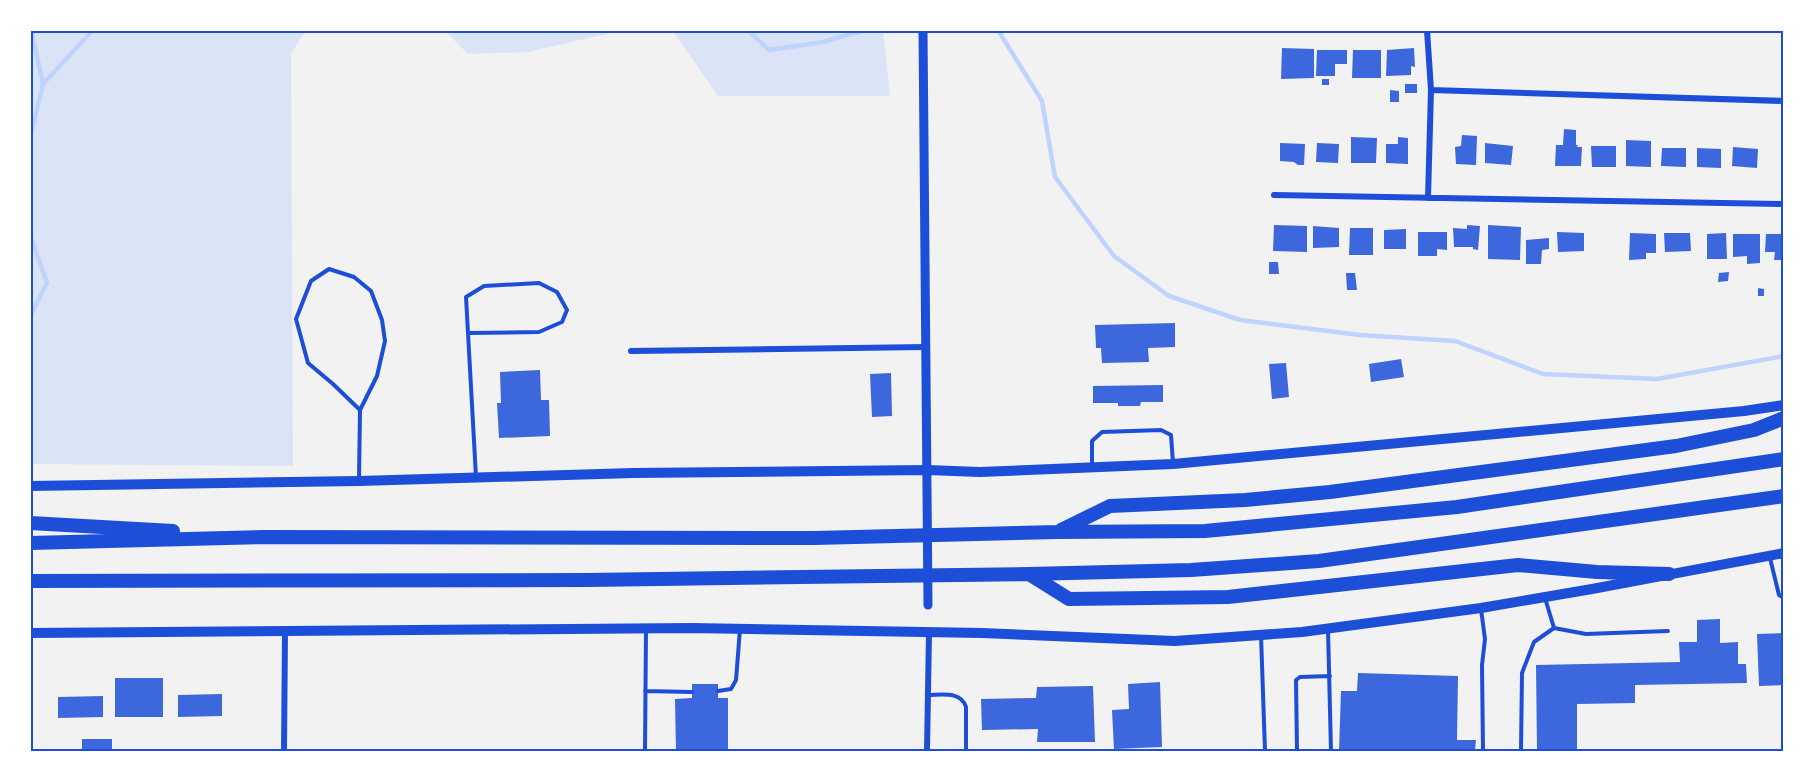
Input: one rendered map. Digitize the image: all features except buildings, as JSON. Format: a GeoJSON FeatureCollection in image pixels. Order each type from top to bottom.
{"type":"FeatureCollection","features":[{"type":"Feature","properties":{"kind":"highway"},"geometry":{"type":"LineString","coordinates":[[1057,532],[1110,506],[1245,500],[1330,492],[1676,446],[1754,430],[1784,418]]}},
{"type":"Feature","properties":{"kind":"highway"},"geometry":{"type":"LineString","coordinates":[[30,543],[265,537],[814,538],[1205,531],[1445,508],[1784,459]]}},
{"type":"Feature","properties":{"kind":"highway"},"geometry":{"type":"LineString","coordinates":[[30,581],[587,580],[1191,570],[1319,561],[1784,496]]}},
{"type":"Feature","properties":{"kind":"highway"},"geometry":{"type":"LineString","coordinates":[[30,523],[265,537]]}},
{"type":"Feature","properties":{"kind":"highway"},"geometry":{"type":"LineString","coordinates":[[1029,574],[1069,599],[1228,597],[1518,565],[1597,572],[1669,574]]}},
{"type":"Feature","properties":{"kind":"highway"},"geometry":{"type":"LineString","coordinates":[[30,590],[126,581]]}},
{"type":"Feature","properties":{"kind":"main road"},"geometry":{"type":"LineString","coordinates":[[30,486],[359,481],[633,473],[927,470],[981,472],[1173,464],[1744,411],[1784,405]]}},
{"type":"Feature","properties":{"kind":"main road"},"geometry":{"type":"LineString","coordinates":[[30,633],[646,628],[929,631],[1175,641],[1302,632],[1481,608],[1784,552]]}},
{"type":"Feature","properties":{"kind":"street"},"geometry":{"type":"LineString","coordinates":[[1427,30],[1431,90],[1428,198]]}},
{"type":"Feature","properties":{"kind":"street"},"geometry":{"type":"LineString","coordinates":[[923,34],[928,605]]}},
{"type":"Feature","properties":{"kind":"street"},"geometry":{"type":"LineString","coordinates":[[1431,90],[1784,101]]}},
{"type":"Feature","properties":{"kind":"street"},"geometry":{"type":"LineString","coordinates":[[1274,195],[1784,204]]}},
{"type":"Feature","properties":{"kind":"street"},"geometry":{"type":"LineString","coordinates":[[631,351],[926,347]]}},
{"type":"Feature","properties":{"kind":"street"},"geometry":{"type":"LineString","coordinates":[[284,751],[285,631]]}},
{"type":"Feature","properties":{"kind":"street"},"geometry":{"type":"LineString","coordinates":[[927,751],[929,631]]}},
{"type":"Feature","properties":{"kind":"lane"},"geometry":{"type":"LineString","coordinates":[[359,481],[360,410],[377,376],[385,341],[382,320],[371,291],[354,277],[329,269],[311,281],[296,319],[308,363],[360,410]]}},
{"type":"Feature","properties":{"kind":"lane"},"geometry":{"type":"LineString","coordinates":[[469,333],[538,332],[562,322],[567,310],[557,292],[539,283],[484,286],[466,297],[476,477]]}},
{"type":"Feature","properties":{"kind":"lane"},"geometry":{"type":"LineString","coordinates":[[1092,467],[1092,441],[1102,432],[1161,430],[1171,435],[1173,464]]}},
{"type":"Feature","properties":{"kind":"lane"},"geometry":{"type":"LineString","coordinates":[[1769,554],[1779,595],[1784,598]]}},
{"type":"Feature","properties":{"kind":"lane"},"geometry":{"type":"LineString","coordinates":[[1545,597],[1554,628]]}},
{"type":"Feature","properties":{"kind":"lane"},"geometry":{"type":"LineString","coordinates":[[1481,608],[1485,639],[1482,665],[1484,751]]}},
{"type":"Feature","properties":{"kind":"lane"},"geometry":{"type":"LineString","coordinates":[[645,751],[646,628]]}},
{"type":"Feature","properties":{"kind":"lane"},"geometry":{"type":"LineString","coordinates":[[1521,751],[1522,673],[1534,642],[1554,628],[1586,634],[1668,631]]}},
{"type":"Feature","properties":{"kind":"lane"},"geometry":{"type":"LineString","coordinates":[[718,691],[731,689],[736,680],[740,629]]}},
{"type":"Feature","properties":{"kind":"lane"},"geometry":{"type":"LineString","coordinates":[[1328,629],[1330,751]]}},
{"type":"Feature","properties":{"kind":"lane"},"geometry":{"type":"LineString","coordinates":[[1261,634],[1265,751]]}},
{"type":"Feature","properties":{"kind":"lane"},"geometry":{"type":"LineString","coordinates":[[1297,751],[1296,680],[1300,677],[1330,676]]}},
{"type":"Feature","properties":{"kind":"lane"},"geometry":{"type":"LineString","coordinates":[[645,691],[692,692]]}},
{"type":"Feature","properties":{"kind":"lane"},"geometry":{"type":"LineString","coordinates":[[928,695],[947,695],[964,700],[966,751]]}},
{"type":"Feature","properties":{"kind":"shaded area"},"geometry":{"type":"Polygon","coordinates":[[[30,30],[306,30],[291,54],[293,466],[30,464],[30,30]]]}},
{"type":"Feature","properties":{"kind":"shaded area"},"geometry":{"type":"Polygon","coordinates":[[[444,30],[624,30],[528,52],[468,54],[444,30]]]}},
{"type":"Feature","properties":{"kind":"shaded area"},"geometry":{"type":"Polygon","coordinates":[[[672,30],[883,30],[890,96],[718,96],[672,30]]]}},
{"type":"Feature","properties":{"kind":"waterway"},"geometry":{"type":"LineString","coordinates":[[34,30],[32,34],[43,84]]}},
{"type":"Feature","properties":{"kind":"waterway"},"geometry":{"type":"LineString","coordinates":[[30,138],[43,84],[93,30]]}},
{"type":"Feature","properties":{"kind":"waterway"},"geometry":{"type":"LineString","coordinates":[[748,30],[769,50],[823,42],[865,30]]}},
{"type":"Feature","properties":{"kind":"waterway"},"geometry":{"type":"LineString","coordinates":[[998,30],[1042,101],[1055,177],[1114,256],[1169,296],[1240,320],[1360,335],[1455,341],[1543,374],[1657,379],[1784,356]]}},
{"type":"Feature","properties":{"kind":"waterway"},"geometry":{"type":"LineString","coordinates":[[30,235],[47,283],[30,316]]}}]}
